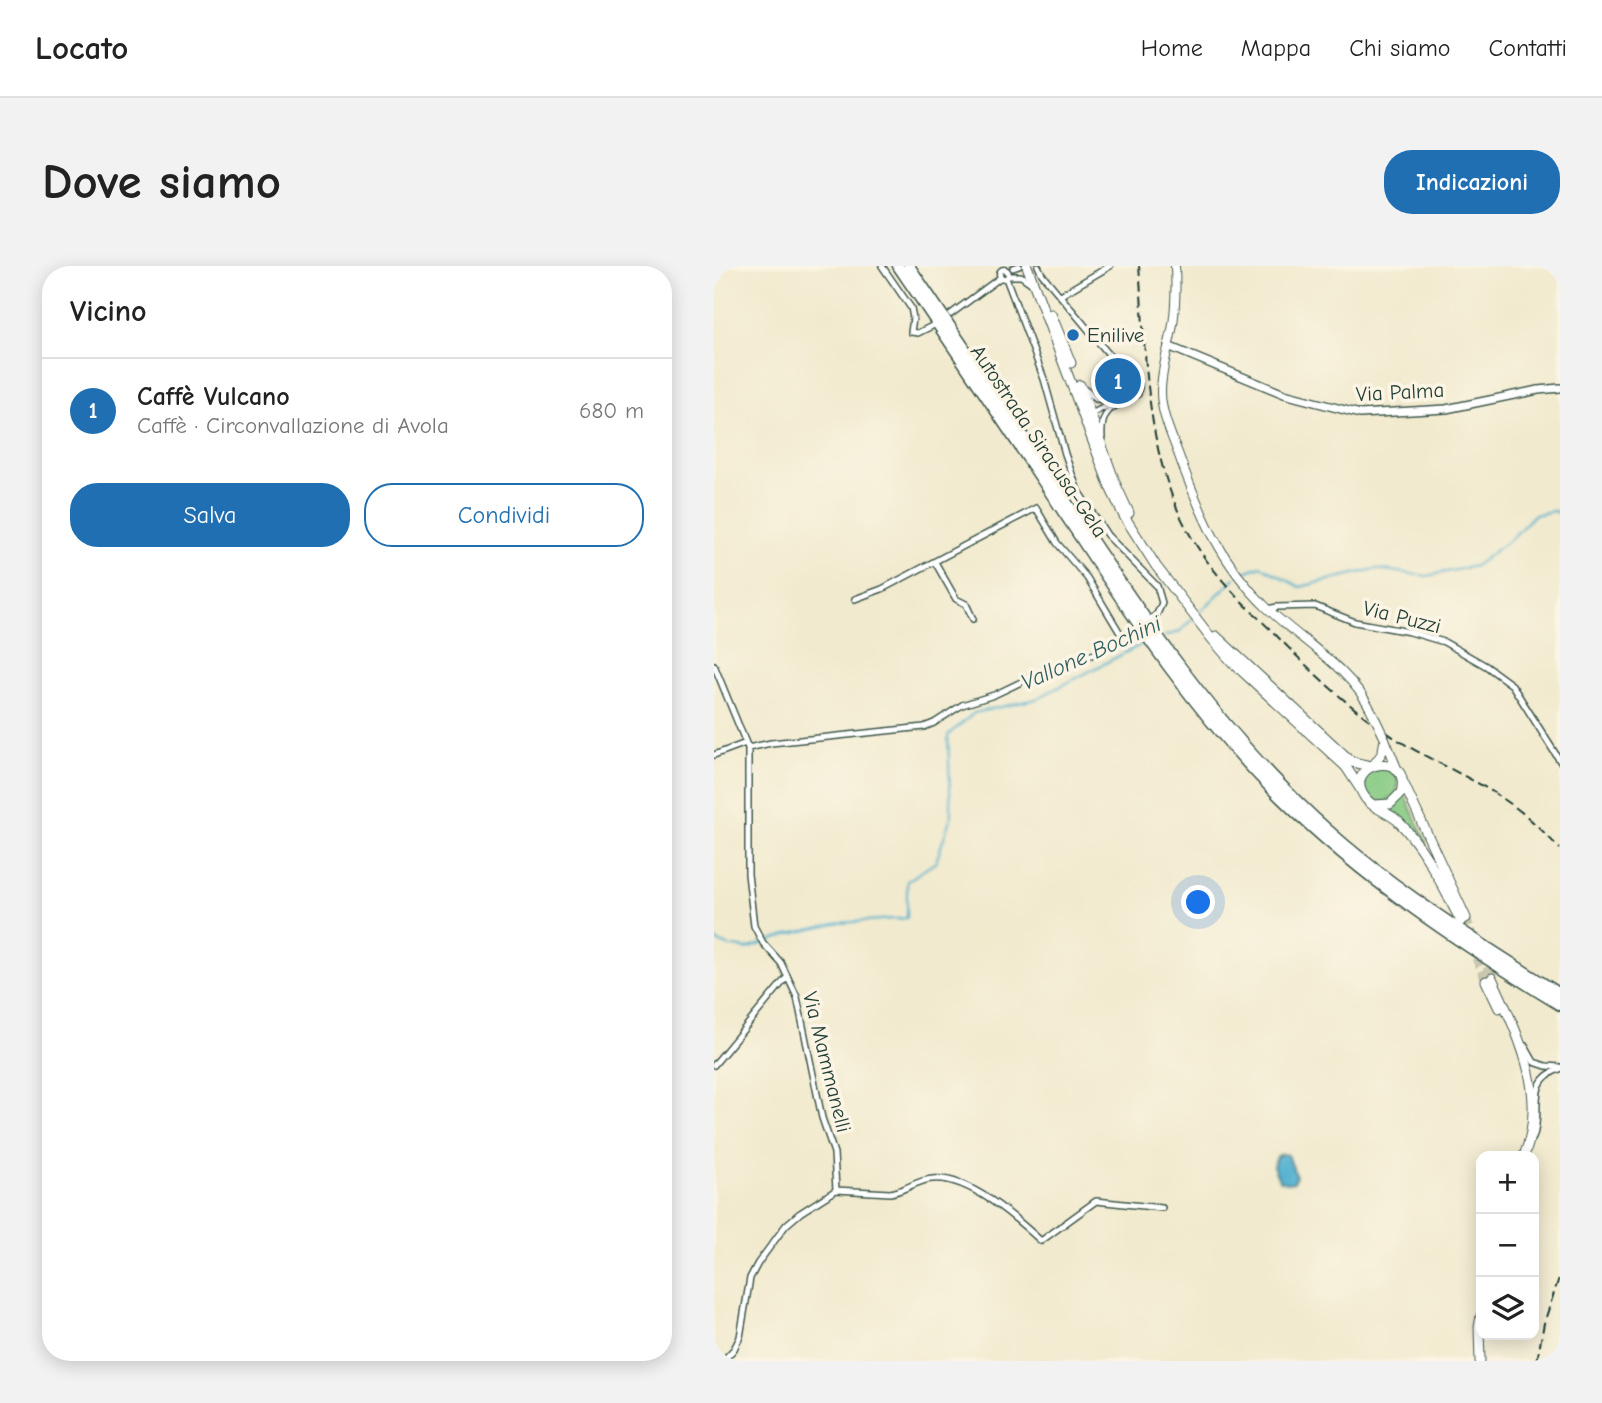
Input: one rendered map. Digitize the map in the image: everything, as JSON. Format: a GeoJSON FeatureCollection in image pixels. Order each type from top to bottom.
{"type":"FeatureCollection","features":[{"type":"Feature","properties":{"kind":"highway","name":"Autostrada Siracusa-Gela"},"geometry":{"type":"LineString","coordinates":[[898,266],[1151,635]]}},
{"type":"Feature","properties":{"kind":"highway","name":"Autostrada Siracusa-Gela"},"geometry":{"type":"LineString","coordinates":[[909,266],[1151,635]]}},
{"type":"Feature","properties":{"kind":"highway"},"geometry":{"type":"LineString","coordinates":[[1151,635],[1228,741],[1354,865],[1455,939],[1560,1005]]}},
{"type":"Feature","properties":{"kind":"highway"},"geometry":{"type":"LineString","coordinates":[[1164,654],[1286,791],[1360,858],[1461,932],[1560,994]]}},
{"type":"Feature","properties":{"kind":"main road"},"geometry":{"type":"LineString","coordinates":[[1016,270],[1034,286],[1087,416],[1110,487],[1124,516],[1156,566],[1232,662],[1346,767],[1366,799],[1398,821],[1421,848],[1463,919],[1385,739],[1355,684],[1268,609],[1241,581],[1213,540],[1198,508],[1166,420],[1161,391],[1175,305],[1175,266]]}},
{"type":"Feature","properties":{"kind":"main road"},"geometry":{"type":"LineString","coordinates":[[1016,270],[1079,382],[1087,416],[1103,447],[1135,531]]}},
{"type":"Feature","properties":{"kind":"main road"},"geometry":{"type":"LineString","coordinates":[[1200,623],[1352,762],[1372,766],[1387,764],[1400,775],[1402,788],[1398,797],[1385,805],[1375,804]]}},
{"type":"Feature","properties":{"kind":"main road"},"geometry":{"type":"LineString","coordinates":[[1361,790],[1361,779],[1382,753],[1385,739]]}},
{"type":"Feature","properties":{"kind":"main road"},"geometry":{"type":"LineString","coordinates":[[1525,1151],[1529,1113],[1523,1068],[1489,980],[1507,1012],[1530,1073],[1535,1115],[1526,1151]]}},
{"type":"Feature","properties":{"kind":"main road"},"geometry":{"type":"LineString","coordinates":[[1480,1340],[1480,1361]]}},
{"type":"Feature","properties":{"kind":"street"},"geometry":{"type":"LineString","coordinates":[[882,266],[911,308],[911,332],[918,333],[932,326]]}},
{"type":"Feature","properties":{"kind":"street"},"geometry":{"type":"LineString","coordinates":[[1038,266],[1121,369],[1139,386],[1138,394],[1087,416]]}},
{"type":"Feature","properties":{"kind":"street"},"geometry":{"type":"LineString","coordinates":[[1061,295],[1110,266]]}},
{"type":"Feature","properties":{"kind":"street"},"geometry":{"type":"LineString","coordinates":[[1016,270],[1034,286]]}},
{"type":"Feature","properties":{"kind":"street"},"geometry":{"type":"LineString","coordinates":[[951,314],[1016,270]]}},
{"type":"Feature","properties":{"kind":"street"},"geometry":{"type":"LineString","coordinates":[[1016,270],[1065,454],[1078,491],[1107,535],[1157,586],[1162,603],[1152,618]]}},
{"type":"Feature","properties":{"kind":"street","name":"Via Palma"},"geometry":{"type":"LineString","coordinates":[[1168,346],[1284,394],[1360,414],[1446,409],[1560,388]]}},
{"type":"Feature","properties":{"kind":"street"},"geometry":{"type":"LineString","coordinates":[[1079,382],[1096,399],[1117,403]]}},
{"type":"Feature","properties":{"kind":"street"},"geometry":{"type":"LineString","coordinates":[[1103,447],[1103,422],[1117,403]]}},
{"type":"Feature","properties":{"kind":"street"},"geometry":{"type":"LineString","coordinates":[[855,599],[882,589],[1036,508],[1057,543],[1087,578],[1123,638]]}},
{"type":"Feature","properties":{"kind":"street"},"geometry":{"type":"LineString","coordinates":[[935,562],[956,599],[966,604],[973,619]]}},
{"type":"Feature","properties":{"kind":"street","name":"Via Puzzi"},"geometry":{"type":"LineString","coordinates":[[1268,609],[1315,606],[1354,622],[1410,632],[1444,642],[1486,666],[1512,685],[1560,761]]}},
{"type":"Feature","properties":{"kind":"street"},"geometry":{"type":"LineString","coordinates":[[714,755],[747,746],[924,727],[962,705],[994,695],[1059,664],[1102,652],[1134,630]]}},
{"type":"Feature","properties":{"kind":"street","name":"Via Mammanelli"},"geometry":{"type":"LineString","coordinates":[[714,665],[747,746],[748,874],[754,926],[763,943],[781,963],[797,997],[821,1118],[834,1153],[836,1190]]}},
{"type":"Feature","properties":{"kind":"street"},"geometry":{"type":"LineString","coordinates":[[714,1065],[788,977]]}},
{"type":"Feature","properties":{"kind":"street"},"geometry":{"type":"LineString","coordinates":[[1507,1012],[1531,1059],[1547,1070]]}},
{"type":"Feature","properties":{"kind":"street"},"geometry":{"type":"LineString","coordinates":[[1507,1027],[1516,1039],[1530,1073]]}},
{"type":"Feature","properties":{"kind":"street"},"geometry":{"type":"LineString","coordinates":[[1529,1113],[1531,1100],[1528,1076],[1532,1070],[1560,1068]]}},
{"type":"Feature","properties":{"kind":"street"},"geometry":{"type":"LineString","coordinates":[[1526,1151],[1536,1129],[1538,1085],[1547,1070]]}},
{"type":"Feature","properties":{"kind":"street"},"geometry":{"type":"LineString","coordinates":[[723,1361],[740,1337],[750,1278],[758,1263],[786,1224],[836,1190],[890,1193],[925,1180],[946,1180],[972,1189],[1002,1207],[1041,1241],[1096,1201],[1162,1208]]}},
{"type":"Feature","properties":{"kind":"green space"},"geometry":{"type":"Polygon","coordinates":[[[1381,768],[1393,773],[1398,785],[1393,797],[1381,802],[1369,797],[1364,785],[1369,773],[1381,768]]]}},
{"type":"Feature","properties":{"kind":"green space"},"geometry":{"type":"Polygon","coordinates":[[[1404,793],[1426,842],[1425,845],[1387,808],[1404,793]]]}},
{"type":"Feature","properties":{"kind":"water"},"geometry":{"type":"Polygon","coordinates":[[[1288,1155],[1296,1176],[1294,1182],[1279,1180],[1273,1166],[1277,1156],[1288,1155]]]}},
{"type":"Feature","properties":{"kind":"waterway","name":"Vallone Bochini"},"geometry":{"type":"LineString","coordinates":[[1239,574],[1261,566],[1300,587],[1375,569],[1427,576],[1475,566],[1512,538],[1534,515],[1553,511],[1560,513]]}},
{"type":"Feature","properties":{"kind":"waterway","name":"Vallone Bochini"},"geometry":{"type":"LineString","coordinates":[[1199,613],[1235,578]]}},
{"type":"Feature","properties":{"kind":"waterway","name":"Vallone Bochini"},"geometry":{"type":"LineString","coordinates":[[1165,636],[1179,632],[1192,619]]}},
{"type":"Feature","properties":{"kind":"waterway","name":"Vallone Bochini"},"geometry":{"type":"LineString","coordinates":[[714,940],[728,946],[747,949],[790,934],[840,923],[907,918],[907,881],[936,862],[951,816],[948,735],[974,713],[1036,699],[1146,642]]}},
{"type":"Feature","properties":{"kind":"tunnel"},"geometry":{"type":"LineString","coordinates":[[1466,918],[1476,942]]}},
{"type":"Feature","properties":{"kind":"tunnel"},"geometry":{"type":"LineString","coordinates":[[1482,954],[1492,978]]}},
{"type":"Feature","properties":{"kind":"tunnel"},"geometry":{"type":"LineString","coordinates":[[1476,958],[1486,981]]}},
{"type":"Feature","properties":{"kind":"railway"},"geometry":{"type":"LineString","coordinates":[[1139,266],[1147,381],[1160,457],[1186,528],[1207,561],[1248,608],[1347,702],[1378,727],[1408,746],[1505,800],[1534,823],[1560,849]]}},
{"type":"Feature","properties":{"kind":"railway"},"geometry":{"type":"LineString","coordinates":[[1537,1361],[1544,1323],[1560,1275]]}},
{"type":"Feature","properties":{"kind":"place","name":"Enilive"},"geometry":{"type":"Point","coordinates":[1073,335]}},
{"type":"Feature","properties":{"kind":"place","name":"Caffè Vulcano"},"geometry":{"type":"Point","coordinates":[1118,381]}}]}
